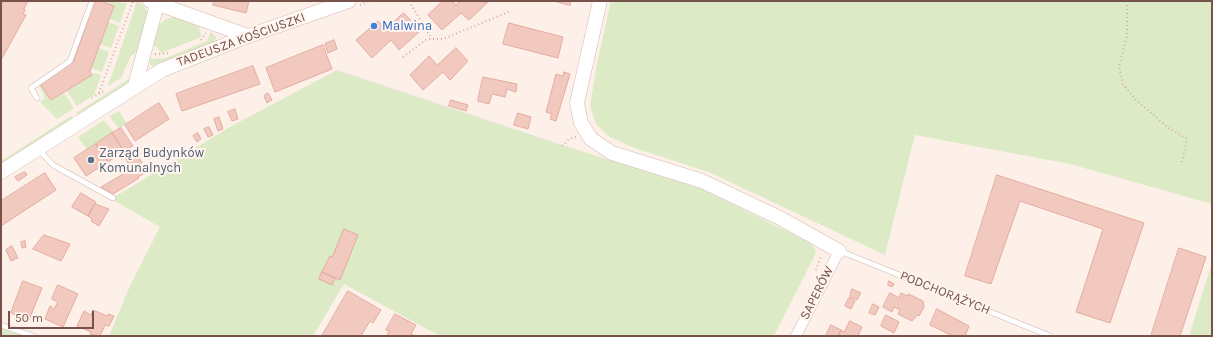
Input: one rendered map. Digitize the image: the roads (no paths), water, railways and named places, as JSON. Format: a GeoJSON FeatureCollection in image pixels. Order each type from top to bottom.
{"type":"FeatureCollection","features":[{"type":"Feature","properties":{"kind":"street","name":"TADEUSZA KOŚCIUSZKI"},"geometry":{"type":"LineString","coordinates":[[1,172],[162,70],[248,36],[349,1]]}},
{"type":"Feature","properties":{"kind":"street"},"geometry":{"type":"LineString","coordinates":[[600,1],[578,92],[578,111],[581,123],[587,134],[599,146],[612,153],[702,181],[780,218],[839,251]]}},
{"type":"Feature","properties":{"kind":"street"},"geometry":{"type":"LineString","coordinates":[[135,86],[145,51],[155,2],[248,36]]}},
{"type":"Feature","properties":{"kind":"street","name":"SAPERÓW"},"geometry":{"type":"LineString","coordinates":[[796,336],[839,251]]}},
{"type":"Feature","properties":{"kind":"lane"},"geometry":{"type":"LineString","coordinates":[[37,98],[31,88],[70,61],[92,1]]}},
{"type":"Feature","properties":{"kind":"lane"},"geometry":{"type":"LineString","coordinates":[[38,149],[53,165],[113,198]]}},
{"type":"Feature","properties":{"kind":"lane","name":"PODCHORĄŻYCH"},"geometry":{"type":"LineString","coordinates":[[839,251],[1050,336]]}},
{"type":"Feature","properties":{"kind":"lane"},"geometry":{"type":"LineString","coordinates":[[1,325],[33,336]]}},
{"type":"Feature","properties":{"kind":"place","name":"Malwina"},"geometry":{"type":"Point","coordinates":[374,26]}},
{"type":"Feature","properties":{"kind":"place","name":"Zarząd Budynków Komunalnych"},"geometry":{"type":"Point","coordinates":[91,160]}}]}
